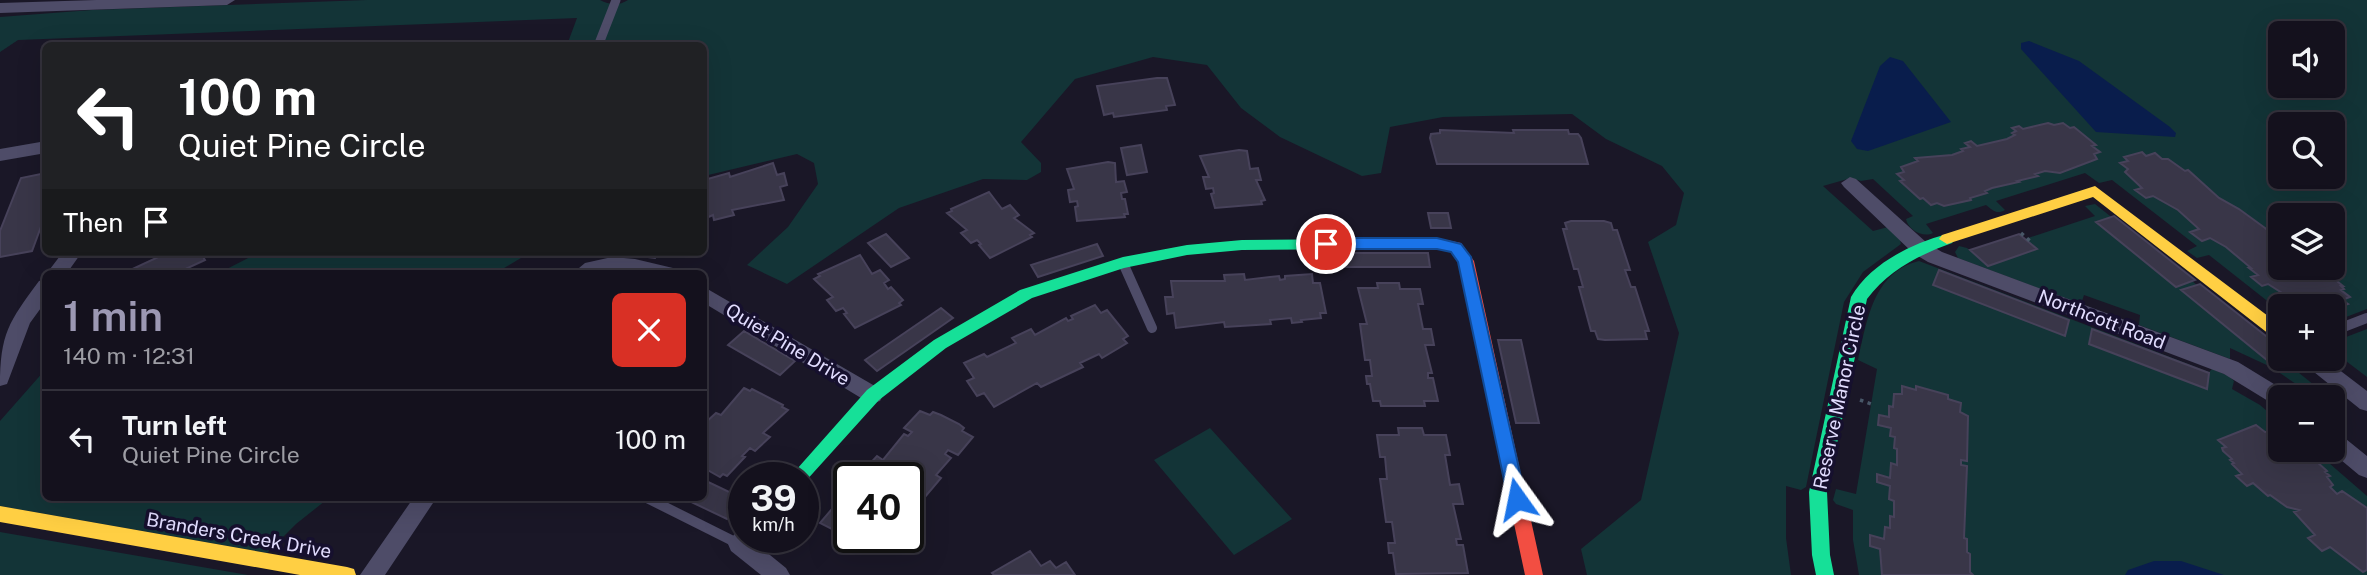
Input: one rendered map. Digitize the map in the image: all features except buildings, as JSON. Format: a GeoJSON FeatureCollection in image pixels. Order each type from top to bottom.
{"type":"FeatureCollection","features":[{"type":"Feature","properties":{"kind":"street"},"geometry":{"type":"LineString","coordinates":[[0,8],[226,0]]}},
{"type":"Feature","properties":{"kind":"street"},"geometry":{"type":"LineString","coordinates":[[0,155],[42,148]]}},
{"type":"Feature","properties":{"kind":"street","name":"Northcott Road"},"geometry":{"type":"LineString","coordinates":[[1850,183],[1920,248],[1941,259],[2231,368],[2268,391]]}},
{"type":"Feature","properties":{"kind":"street","name":"Reserve Manor Circle"},"geometry":{"type":"LineString","coordinates":[[1825,575],[1821,555],[1818,492],[1859,298],[1874,276],[1920,248],[2095,191],[2268,325]]}},
{"type":"Feature","properties":{"kind":"street"},"geometry":{"type":"LineString","coordinates":[[813,462],[873,395],[940,344],[1026,294],[1122,263],[1187,250],[1242,245],[1437,243],[1456,247],[1466,261],[1534,575]]}},
{"type":"Feature","properties":{"kind":"street"},"geometry":{"type":"LineString","coordinates":[[60,270],[73,256]]}},
{"type":"Feature","properties":{"kind":"street"},"geometry":{"type":"LineString","coordinates":[[588,270],[594,266],[610,264],[647,270]]}},
{"type":"Feature","properties":{"kind":"street"},"geometry":{"type":"LineString","coordinates":[[0,379],[21,321],[42,292]]}},
{"type":"Feature","properties":{"kind":"street","name":"Quiet Pine Drive"},"geometry":{"type":"LineString","coordinates":[[707,296],[873,395]]}},
{"type":"Feature","properties":{"kind":"street"},"geometry":{"type":"LineString","coordinates":[[2326,371],[2367,403]]}},
{"type":"Feature","properties":{"kind":"street"},"geometry":{"type":"LineString","coordinates":[[2345,451],[2367,469]]}},
{"type":"Feature","properties":{"kind":"street"},"geometry":{"type":"LineString","coordinates":[[372,575],[423,501]]}},
{"type":"Feature","properties":{"kind":"street","name":"Branders Creek Drive"},"geometry":{"type":"LineString","coordinates":[[0,514],[347,575]]}},
{"type":"Feature","properties":{"kind":"street"},"geometry":{"type":"LineString","coordinates":[[755,553],[778,575]]}},
{"type":"Feature","properties":{"kind":"lane"},"geometry":{"type":"LineString","coordinates":[[600,42],[616,0]]}},
{"type":"Feature","properties":{"kind":"lane"},"geometry":{"type":"LineString","coordinates":[[1122,263],[1152,328]]}},
{"type":"Feature","properties":{"kind":"lane"},"geometry":{"type":"LineString","coordinates":[[2345,326],[2367,318]]}},
{"type":"Feature","properties":{"kind":"lane"},"geometry":{"type":"LineString","coordinates":[[654,501],[728,535]]}},
{"type":"Feature","properties":{"kind":"green space"},"geometry":{"type":"Polygon","coordinates":[[[367,0],[600,0],[614,4],[628,0],[2367,0],[2367,309],[2345,317],[2345,294],[2268,294],[2268,302],[2209,255],[2197,258],[2187,251],[2197,246],[2112,180],[2099,183],[2085,173],[1996,201],[2005,210],[2000,212],[1986,205],[1926,224],[1933,233],[1929,234],[1913,230],[1906,219],[1913,216],[1873,179],[1861,181],[1851,178],[1823,186],[1873,231],[1888,227],[1901,244],[1863,272],[1844,302],[1806,487],[1801,490],[1786,486],[1786,538],[1791,575],[1587,575],[1581,549],[1641,500],[1679,333],[1648,242],[1676,225],[1684,193],[1662,166],[1606,139],[1572,114],[1443,117],[1390,127],[1381,173],[1362,176],[1280,137],[1241,108],[1207,65],[1153,57],[1075,79],[1021,142],[1041,163],[1041,172],[1027,180],[983,179],[899,208],[787,284],[747,265],[788,227],[818,184],[814,163],[797,154],[707,175],[707,42],[568,42],[577,18],[18,40],[0,52],[0,17],[92,10],[367,0]]]}},
{"type":"Feature","properties":{"kind":"green space"},"geometry":{"type":"Polygon","coordinates":[[[2095,204],[2268,341],[2268,366],[2230,348],[2230,359],[2139,325],[2140,315],[2084,295],[2081,304],[1958,258],[1955,252],[1959,246],[1976,255],[2095,216],[2085,206],[2095,204]]]}},
{"type":"Feature","properties":{"kind":"green space"},"geometry":{"type":"Polygon","coordinates":[[[252,256],[524,256],[501,270],[225,270],[252,256]]]}},
{"type":"Feature","properties":{"kind":"green space"},"geometry":{"type":"Polygon","coordinates":[[[1919,261],[2209,372],[2212,369],[2229,376],[2234,381],[2232,389],[2268,412],[2268,462],[2328,462],[2367,496],[2367,575],[1859,575],[1853,540],[1853,510],[1836,504],[1833,500],[1836,489],[1856,494],[1877,369],[1858,360],[1875,300],[1891,276],[1919,261]]]}},
{"type":"Feature","properties":{"kind":"green space"},"geometry":{"type":"Polygon","coordinates":[[[2367,329],[2367,377],[2345,360],[2345,337],[2367,329]]]}},
{"type":"Feature","properties":{"kind":"green space"},"geometry":{"type":"Polygon","coordinates":[[[2277,371],[2296,371],[2314,385],[2297,385],[2277,371]]]}},
{"type":"Feature","properties":{"kind":"green space"},"geometry":{"type":"Polygon","coordinates":[[[42,373],[42,501],[325,501],[296,524],[267,553],[0,506],[0,421],[42,373]]]}},
{"type":"Feature","properties":{"kind":"green space"},"geometry":{"type":"Polygon","coordinates":[[[1210,428],[1292,519],[1234,555],[1154,460],[1210,428]]]}},
{"type":"Feature","properties":{"kind":"green space"},"geometry":{"type":"Polygon","coordinates":[[[0,532],[248,575],[0,575],[0,532]]]}},
{"type":"Feature","properties":{"kind":"water"},"geometry":{"type":"Polygon","coordinates":[[[2029,41],[2079,61],[2170,127],[2176,133],[2175,137],[2096,132],[2021,49],[2021,43],[2029,41]]]}},
{"type":"Feature","properties":{"kind":"water"},"geometry":{"type":"Polygon","coordinates":[[[1890,57],[1903,61],[1951,122],[1868,151],[1857,149],[1851,141],[1880,66],[1890,57]]]}},
{"type":"Feature","properties":{"kind":"water"},"geometry":{"type":"Polygon","coordinates":[[[2154,561],[2181,561],[2224,575],[2125,575],[2128,570],[2154,561]]]}},
{"type":"Feature","properties":{"kind":"traffic: fast"},"geometry":{"type":"LineString","coordinates":[[1825,575],[1821,555],[1818,492],[1859,297],[1887,268],[1921,249],[1947,239]]}},
{"type":"Feature","properties":{"kind":"traffic: fast"},"geometry":{"type":"LineString","coordinates":[[812,462],[873,395],[940,344],[1026,294],[1123,263],[1187,250],[1242,245],[1359,244]]}},
{"type":"Feature","properties":{"kind":"traffic: slow"},"geometry":{"type":"LineString","coordinates":[[1947,239],[2095,191],[2268,325]]}},
{"type":"Feature","properties":{"kind":"traffic: slow"},"geometry":{"type":"LineString","coordinates":[[0,514],[347,575]]}},
{"type":"Feature","properties":{"kind":"traffic: jam"},"geometry":{"type":"LineString","coordinates":[[1359,244],[1437,243],[1456,247],[1466,261],[1534,575]]}},
{"type":"Feature","properties":{"kind":"route"},"geometry":{"type":"LineString","coordinates":[[1326,244],[1437,243],[1456,247],[1466,261],[1517,499]]}}]}
